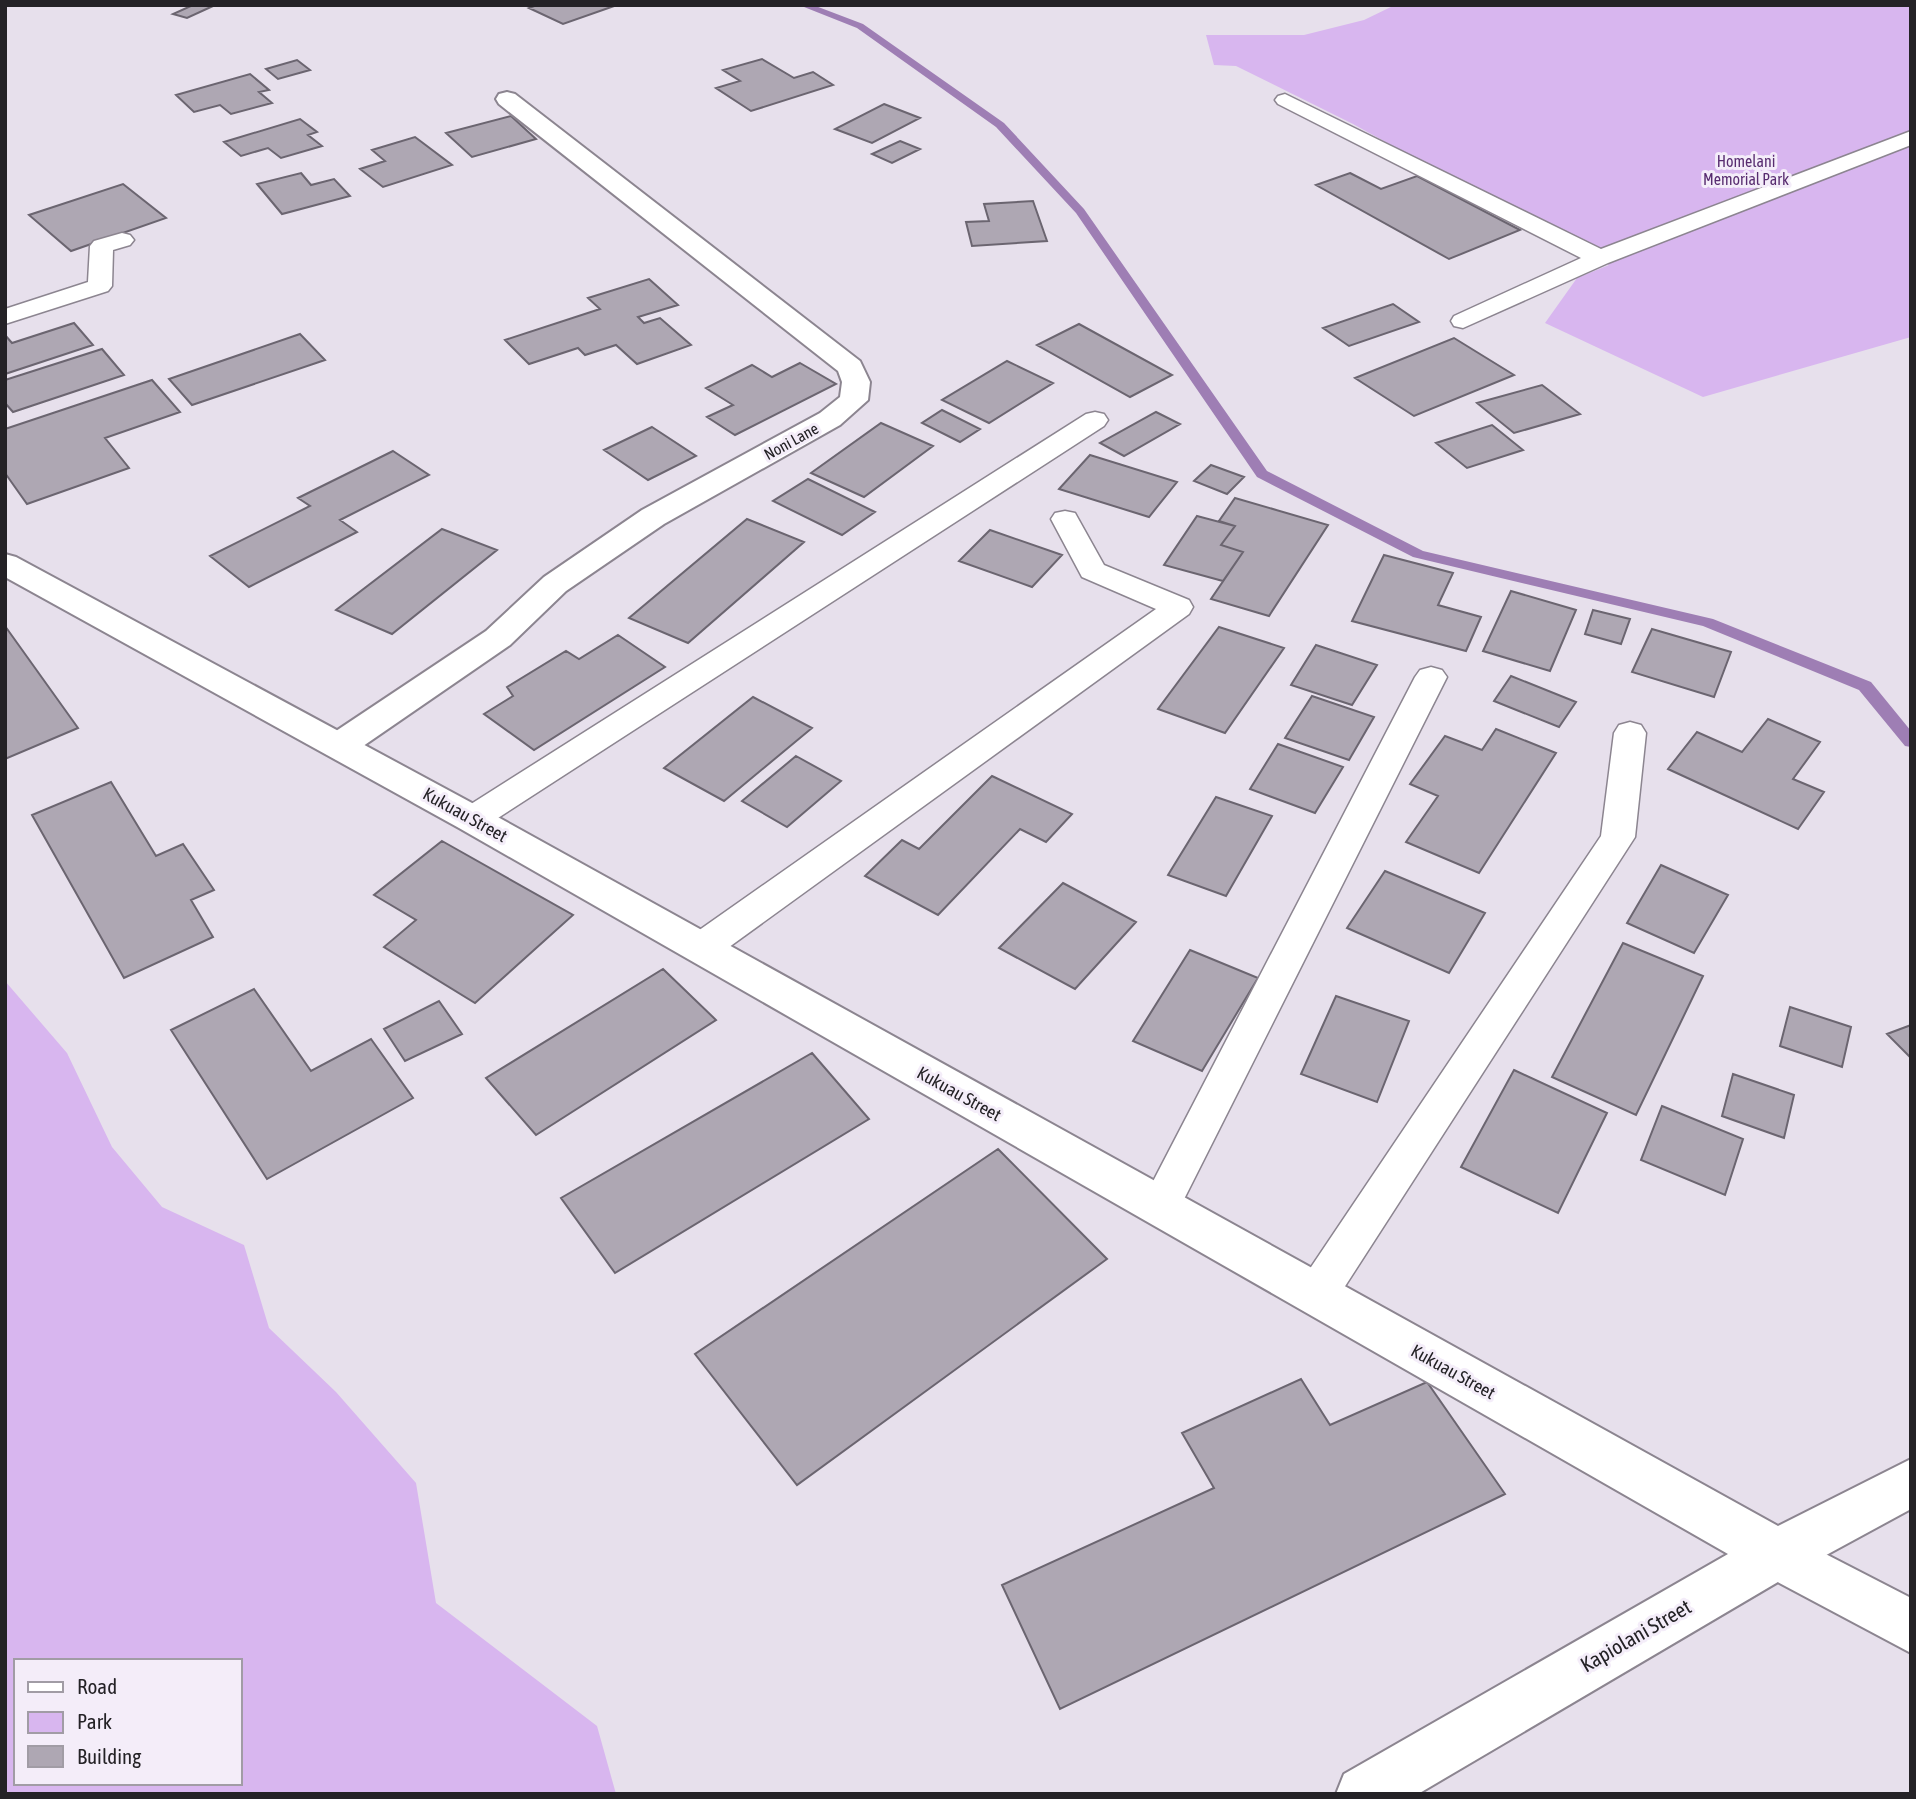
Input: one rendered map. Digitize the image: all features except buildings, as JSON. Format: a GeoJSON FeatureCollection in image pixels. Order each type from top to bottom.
{"type":"FeatureCollection","features":[{"type":"Feature","properties":{"kind":"street","name":"Noni Lane"},"geometry":{"type":"LineString","coordinates":[[340,745],[498,638],[555,584],[653,516],[830,419],[854,401],[856,382],[850,367],[507,99]]}},
{"type":"Feature","properties":{"kind":"street","name":"Kukuau Street"},"geometry":{"type":"LineString","coordinates":[[5,564],[340,745],[1911,1627]]}},
{"type":"Feature","properties":{"kind":"street","name":"Kapiolani Street"},"geometry":{"type":"LineString","coordinates":[[1364,1794],[1777,1554],[1911,1483]]}},
{"type":"Feature","properties":{"kind":"lane"},"geometry":{"type":"LineString","coordinates":[[1285,100],[1600,258]]}},
{"type":"Feature","properties":{"kind":"lane"},"geometry":{"type":"LineString","coordinates":[[1462,321],[1600,258],[1911,137]]}},
{"type":"Feature","properties":{"kind":"lane"},"geometry":{"type":"LineString","coordinates":[[5,317],[100,286],[102,246],[122,240]]}},
{"type":"Feature","properties":{"kind":"lane"},"geometry":{"type":"LineString","coordinates":[[472,819],[1095,420]]}},
{"type":"Feature","properties":{"kind":"lane"},"geometry":{"type":"LineString","coordinates":[[701,948],[1178,607],[1092,571],[1065,519]]}},
{"type":"Feature","properties":{"kind":"lane"},"geometry":{"type":"LineString","coordinates":[[1160,1207],[1431,677]]}},
{"type":"Feature","properties":{"kind":"lane"},"geometry":{"type":"LineString","coordinates":[[1316,1295],[1618,837],[1630,733]]}},
{"type":"Feature","properties":{"kind":"green space","name":"Homelani Memorial Park"},"geometry":{"type":"Polygon","coordinates":[[[1395,5],[1911,5],[1911,337],[1703,397],[1545,323],[1577,278],[1609,265],[1353,124],[1236,66],[1214,65],[1206,35],[1304,35],[1364,20],[1395,5]]]}},
{"type":"Feature","properties":{"kind":"green space"},"geometry":{"type":"Polygon","coordinates":[[[5,981],[67,1053],[112,1147],[162,1207],[244,1245],[269,1328],[336,1392],[416,1483],[436,1603],[597,1726],[616,1794],[5,1794],[5,981]]]}},
{"type":"Feature","properties":{"kind":"waterway"},"geometry":{"type":"LineString","coordinates":[[804,5],[860,26],[1000,125],[1080,211],[1262,474],[1418,554],[1708,622],[1865,686],[1911,742]]}}]}
